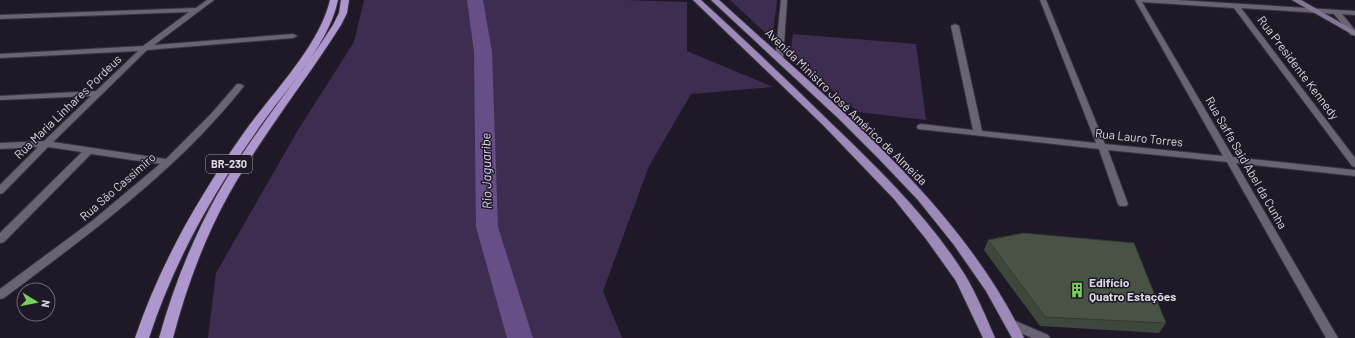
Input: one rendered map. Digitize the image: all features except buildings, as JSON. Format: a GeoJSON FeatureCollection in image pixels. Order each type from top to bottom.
{"type":"FeatureCollection","features":[{"type":"Feature","properties":{"kind":"highway","name":"BR-230"},"geometry":{"type":"LineString","coordinates":[[142,338],[148,317],[166,272],[217,182],[264,111],[316,42],[333,11],[334,0]]}},
{"type":"Feature","properties":{"kind":"highway","name":"BR-230"},"geometry":{"type":"LineString","coordinates":[[166,338],[177,297],[199,242],[234,176],[334,31],[343,13],[345,0]]}},
{"type":"Feature","properties":{"kind":"main road","name":"Avenida Ministro José Américo de Almeida"},"geometry":{"type":"LineString","coordinates":[[697,0],[758,56],[905,203],[960,279],[989,338]]}},
{"type":"Feature","properties":{"kind":"main road","name":"Avenida Ministro José Américo de Almeida"},"geometry":{"type":"LineString","coordinates":[[716,0],[891,164],[923,198],[988,282],[1018,338]]}},
{"type":"Feature","properties":{"kind":"main road"},"geometry":{"type":"LineString","coordinates":[[1296,0],[1313,12],[1354,34]]}},
{"type":"Feature","properties":{"kind":"street","name":"Rua Maria Linhares Pordeus"},"geometry":{"type":"LineString","coordinates":[[0,191],[97,93],[145,48],[211,0]]}},
{"type":"Feature","properties":{"kind":"street"},"geometry":{"type":"LineString","coordinates":[[779,59],[784,0]]}},
{"type":"Feature","properties":{"kind":"street"},"geometry":{"type":"LineString","coordinates":[[1043,0],[1102,146],[1123,204]]}},
{"type":"Feature","properties":{"kind":"street","name":"Rua Saffa Said Abel da Cunha"},"geometry":{"type":"LineString","coordinates":[[1138,0],[1332,338]]}},
{"type":"Feature","properties":{"kind":"street"},"geometry":{"type":"LineString","coordinates":[[1144,0],[1192,2],[1237,7],[1313,12],[1355,13]]}},
{"type":"Feature","properties":{"kind":"street","name":"Rua Presidente Kennedy"},"geometry":{"type":"LineString","coordinates":[[1237,7],[1355,164]]}},
{"type":"Feature","properties":{"kind":"street"},"geometry":{"type":"LineString","coordinates":[[0,17],[198,10]]}},
{"type":"Feature","properties":{"kind":"street"},"geometry":{"type":"LineString","coordinates":[[1337,12],[1354,34]]}},
{"type":"Feature","properties":{"kind":"street"},"geometry":{"type":"LineString","coordinates":[[955,26],[978,132]]}},
{"type":"Feature","properties":{"kind":"street"},"geometry":{"type":"LineString","coordinates":[[0,56],[145,48],[293,36]]}},
{"type":"Feature","properties":{"kind":"street","name":"Rua São Cassimiro"},"geometry":{"type":"LineString","coordinates":[[0,294],[102,219],[192,140],[216,116],[240,86]]}},
{"type":"Feature","properties":{"kind":"street"},"geometry":{"type":"LineString","coordinates":[[0,98],[97,93]]}},
{"type":"Feature","properties":{"kind":"street","name":"Rua Lauro Torres"},"geometry":{"type":"LineString","coordinates":[[921,127],[1355,173]]}},
{"type":"Feature","properties":{"kind":"street"},"geometry":{"type":"LineString","coordinates":[[0,146],[46,144],[166,162]]}},
{"type":"Feature","properties":{"kind":"street"},"geometry":{"type":"LineString","coordinates":[[0,239],[89,150]]}},
{"type":"Feature","properties":{"kind":"street"},"geometry":{"type":"LineString","coordinates":[[1011,324],[1044,338]]}},
{"type":"Feature","properties":{"kind":"shaded area"},"geometry":{"type":"Polygon","coordinates":[[[364,0],[625,0],[687,2],[687,51],[773,87],[691,94],[649,166],[603,291],[622,338],[208,338],[216,273],[298,130],[354,42],[364,0]]]}},
{"type":"Feature","properties":{"kind":"shaded area"},"geometry":{"type":"Polygon","coordinates":[[[730,0],[777,0],[772,39],[730,0]]]}},
{"type":"Feature","properties":{"kind":"shaded area"},"geometry":{"type":"Polygon","coordinates":[[[793,34],[916,44],[926,120],[858,112],[790,55],[793,34]]]}},
{"type":"Feature","properties":{"kind":"waterway","name":"Rio Jaguaribe"},"geometry":{"type":"LineString","coordinates":[[475,0],[483,52],[487,227],[520,338]]}},
{"type":"Feature","properties":{"kind":"place","name":"Edifício Quatro Estações"},"geometry":{"type":"Point","coordinates":[1077,290]}}]}
